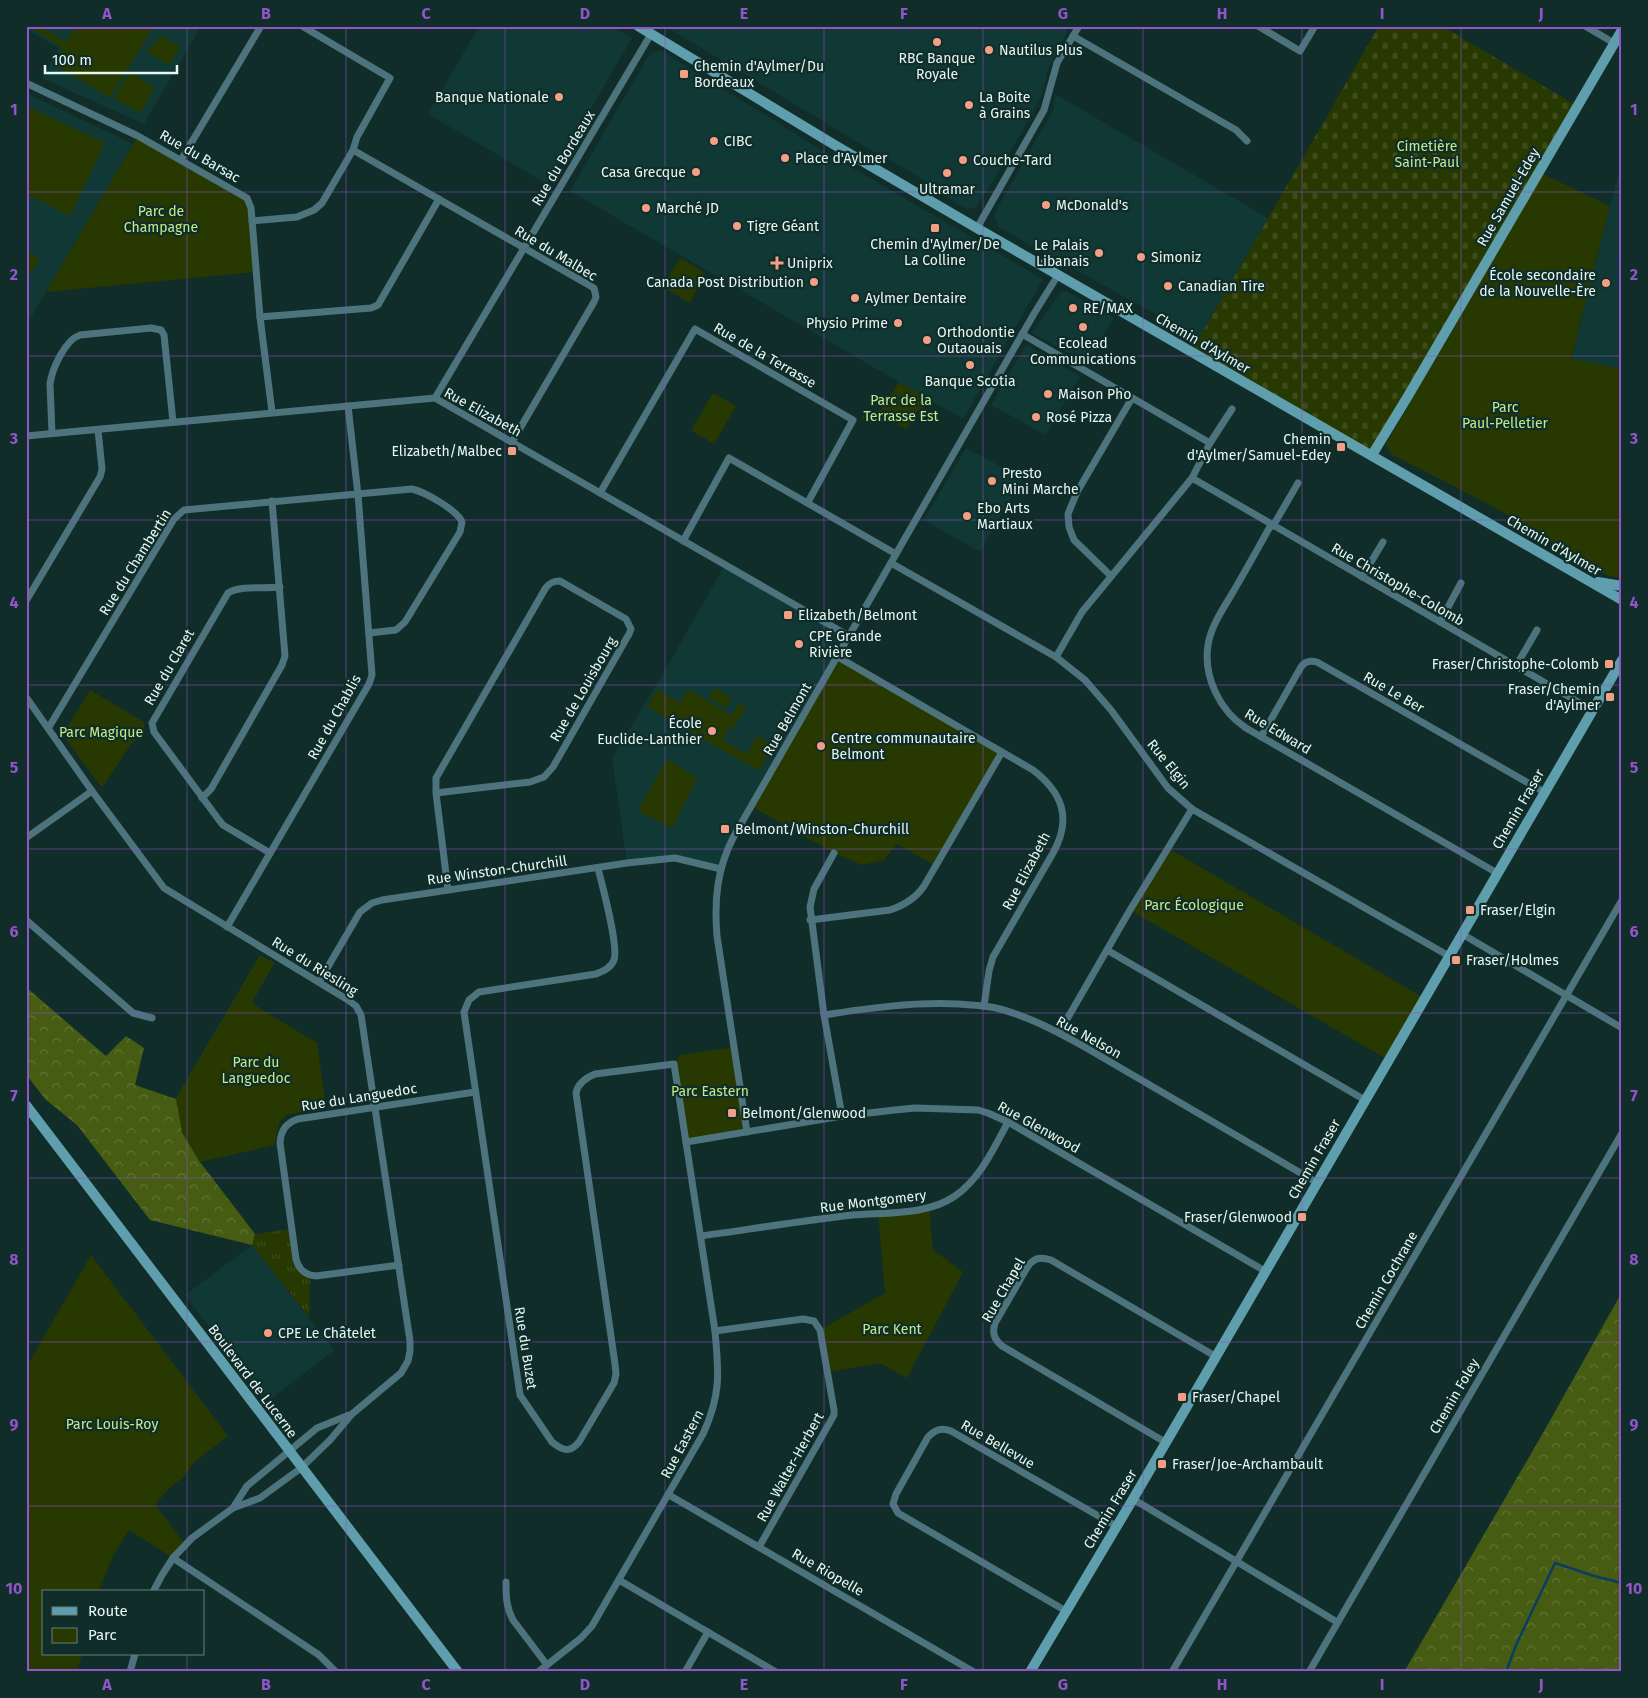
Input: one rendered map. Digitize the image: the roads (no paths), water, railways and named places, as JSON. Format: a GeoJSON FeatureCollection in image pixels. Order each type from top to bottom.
{"type":"FeatureCollection","features":[{"type":"Feature","properties":{"kind":"main road","name":"Chemin d'Aylmer"},"geometry":{"type":"LineString","coordinates":[[638,26],[772,108],[977,228],[1622,600]]}},
{"type":"Feature","properties":{"kind":"main road","name":"Rue Samuel-Edey"},"geometry":{"type":"LineString","coordinates":[[1372,455],[1622,30]]}},
{"type":"Feature","properties":{"kind":"main road"},"geometry":{"type":"LineString","coordinates":[[1586,579],[1622,586]]}},
{"type":"Feature","properties":{"kind":"main road","name":"Chemin Fraser"},"geometry":{"type":"LineString","coordinates":[[1030,1672],[1133,1499],[1316,1182],[1622,660]]}},
{"type":"Feature","properties":{"kind":"main road","name":"Boulevard de Lucerne"},"geometry":{"type":"LineString","coordinates":[[26,1106],[458,1672]]}},
{"type":"Feature","properties":{"kind":"street"},"geometry":{"type":"LineString","coordinates":[[181,160],[261,26]]}},
{"type":"Feature","properties":{"kind":"street"},"geometry":{"type":"LineString","coordinates":[[252,221],[287,219],[305,215],[314,210],[328,195],[353,150],[357,137],[390,78],[302,26]]}},
{"type":"Feature","properties":{"kind":"street"},"geometry":{"type":"LineString","coordinates":[[977,228],[1044,110],[1057,63],[1079,26]]}},
{"type":"Feature","properties":{"kind":"street"},"geometry":{"type":"LineString","coordinates":[[1258,26],[1300,51],[1315,26]]}},
{"type":"Feature","properties":{"kind":"street"},"geometry":{"type":"LineString","coordinates":[[1585,26],[1614,43]]}},
{"type":"Feature","properties":{"kind":"street","name":"Rue du Bordeaux"},"geometry":{"type":"LineString","coordinates":[[435,398],[650,34]]}},
{"type":"Feature","properties":{"kind":"street"},"geometry":{"type":"LineString","coordinates":[[1074,36],[1236,130],[1247,141]]}},
{"type":"Feature","properties":{"kind":"street","name":"Rue du Barsac"},"geometry":{"type":"LineString","coordinates":[[26,83],[138,136],[246,198],[251,208],[260,317],[272,412]]}},
{"type":"Feature","properties":{"kind":"street","name":"Rue du Malbec"},"geometry":{"type":"LineString","coordinates":[[353,150],[594,288],[596,297],[512,442]]}},
{"type":"Feature","properties":{"kind":"street"},"geometry":{"type":"LineString","coordinates":[[260,317],[371,308],[378,304],[439,199]]}},
{"type":"Feature","properties":{"kind":"street","name":"Rue Belmont"},"geometry":{"type":"LineString","coordinates":[[747,1132],[717,936],[716,902],[720,869],[734,836],[1022,334],[1058,275]]}},
{"type":"Feature","properties":{"kind":"street"},"geometry":{"type":"LineString","coordinates":[[52,433],[51,376],[58,360],[71,340],[80,335],[151,328],[161,330],[164,334],[173,422]]}},
{"type":"Feature","properties":{"kind":"street","name":"Rue de la Terrasse"},"geometry":{"type":"LineString","coordinates":[[600,493],[695,329],[853,420],[808,502]]}},
{"type":"Feature","properties":{"kind":"street"},"geometry":{"type":"LineString","coordinates":[[1022,334],[1210,443]]}},
{"type":"Feature","properties":{"kind":"street","name":"Rue Elizabeth"},"geometry":{"type":"LineString","coordinates":[[26,436],[435,398],[849,636]]}},
{"type":"Feature","properties":{"kind":"street"},"geometry":{"type":"LineString","coordinates":[[1111,576],[1074,540],[1069,528],[1068,514],[1076,492],[1132,398]]}},
{"type":"Feature","properties":{"kind":"street","name":"Rue du Chablis"},"geometry":{"type":"LineString","coordinates":[[227,926],[369,684],[372,675],[358,495],[348,406]]}},
{"type":"Feature","properties":{"kind":"street"},"geometry":{"type":"LineString","coordinates":[[1056,658],[1082,612],[1192,478],[1210,443],[1232,409]]}},
{"type":"Feature","properties":{"kind":"street"},"geometry":{"type":"LineString","coordinates":[[26,601],[100,477],[102,469],[98,430]]}},
{"type":"Feature","properties":{"kind":"street"},"geometry":{"type":"LineString","coordinates":[[683,540],[729,458],[896,554]]}},
{"type":"Feature","properties":{"kind":"street","name":"Rue Christophe-Colomb"},"geometry":{"type":"LineString","coordinates":[[1192,478],[1592,710]]}},
{"type":"Feature","properties":{"kind":"street","name":"Rue Edward"},"geometry":{"type":"LineString","coordinates":[[1298,483],[1214,626],[1208,646],[1211,678],[1218,698],[1224,708],[1237,722],[1497,873]]}},
{"type":"Feature","properties":{"kind":"street","name":"Rue du Chambertin"},"geometry":{"type":"LineString","coordinates":[[48,727],[178,513],[189,509],[412,489],[417,490],[457,514],[462,522],[460,532],[402,627],[388,632],[369,633]]}},
{"type":"Feature","properties":{"kind":"street"},"geometry":{"type":"LineString","coordinates":[[202,798],[210,789],[282,665],[285,646],[272,501]]}},
{"type":"Feature","properties":{"kind":"street"},"geometry":{"type":"LineString","coordinates":[[1362,577],[1383,542]]}},
{"type":"Feature","properties":{"kind":"street","name":"Rue Elgin"},"geometry":{"type":"LineString","coordinates":[[891,563],[1056,658],[1090,685],[1111,710],[1168,788],[1192,809],[1449,956]]}},
{"type":"Feature","properties":{"kind":"street","name":"Rue de Louisbourg"},"geometry":{"type":"LineString","coordinates":[[436,793],[530,782],[544,777],[553,767],[630,634],[631,629],[626,619],[560,581],[548,584],[436,778],[436,793],[448,890]]}},
{"type":"Feature","properties":{"kind":"street"},"geometry":{"type":"LineString","coordinates":[[1440,622],[1461,583]]}},
{"type":"Feature","properties":{"kind":"street","name":"Rue du Claret"},"geometry":{"type":"LineString","coordinates":[[270,853],[223,825],[152,727],[154,718],[228,593],[241,588],[280,587]]}},
{"type":"Feature","properties":{"kind":"street"},"geometry":{"type":"LineString","coordinates":[[1516,666],[1537,630]]}},
{"type":"Feature","properties":{"kind":"street","name":"Rue Elizabeth"},"geometry":{"type":"LineString","coordinates":[[838,657],[1033,770],[1049,783],[1059,798],[1063,822],[1057,846],[994,957],[988,971],[984,1006]]}},
{"type":"Feature","properties":{"kind":"street","name":"Rue Le Ber"},"geometry":{"type":"LineString","coordinates":[[1261,737],[1301,667],[1304,663],[1312,661],[1317,662],[1544,792]]}},
{"type":"Feature","properties":{"kind":"street","name":"Rue du Riesling"},"geometry":{"type":"LineString","coordinates":[[26,697],[92,791],[164,888],[348,1000],[356,1006],[361,1015],[410,1340],[408,1361],[401,1373],[352,1414],[330,1440],[301,1468],[260,1498],[232,1508]]}},
{"type":"Feature","properties":{"kind":"street"},"geometry":{"type":"LineString","coordinates":[[810,920],[890,910],[914,898],[924,886],[1002,752]]}},
{"type":"Feature","properties":{"kind":"street"},"geometry":{"type":"LineString","coordinates":[[26,838],[92,791]]}},
{"type":"Feature","properties":{"kind":"street"},"geometry":{"type":"LineString","coordinates":[[1059,1033],[1192,809]]}},
{"type":"Feature","properties":{"kind":"street"},"geometry":{"type":"LineString","coordinates":[[834,853],[811,895],[810,920],[842,1116]]}},
{"type":"Feature","properties":{"kind":"street","name":"Rue Winston-Churchill"},"geometry":{"type":"LineString","coordinates":[[319,982],[360,912],[365,907],[382,900],[627,863],[675,858],[720,869]]}},
{"type":"Feature","properties":{"kind":"street","name":"Rue du Buzet"},"geometry":{"type":"LineString","coordinates":[[598,868],[615,947],[610,967],[596,974],[485,990],[472,996],[464,1012],[520,1395],[552,1442],[559,1448],[568,1451],[579,1442],[614,1383],[616,1374],[576,1098],[577,1089],[583,1080],[595,1074],[674,1064]]}},
{"type":"Feature","properties":{"kind":"street","name":"Chemin Cochrane"},"geometry":{"type":"LineString","coordinates":[[1172,1672],[1622,900]]}},
{"type":"Feature","properties":{"kind":"street"},"geometry":{"type":"LineString","coordinates":[[26,920],[134,1013],[152,1018]]}},
{"type":"Feature","properties":{"kind":"street"},"geometry":{"type":"LineString","coordinates":[[1462,934],[1622,1028]]}},
{"type":"Feature","properties":{"kind":"street"},"geometry":{"type":"LineString","coordinates":[[1108,950],[1365,1100]]}},
{"type":"Feature","properties":{"kind":"street","name":"Rue Nelson"},"geometry":{"type":"LineString","coordinates":[[824,1015],[889,1005],[913,1004],[998,1008],[1059,1033],[1316,1182]]}},
{"type":"Feature","properties":{"kind":"street","name":"Rue Eastern"},"geometry":{"type":"LineString","coordinates":[[538,1672],[581,1638],[592,1626],[704,1434],[714,1410],[719,1371],[715,1331],[674,1064]]}},
{"type":"Feature","properties":{"kind":"street","name":"Rue du Languedoc"},"geometry":{"type":"LineString","coordinates":[[398,1265],[316,1276],[305,1274],[301,1270],[296,1259],[280,1143],[283,1129],[287,1124],[298,1119],[475,1092]]}},
{"type":"Feature","properties":{"kind":"street","name":"Rue Glenwood"},"geometry":{"type":"LineString","coordinates":[[686,1142],[842,1116],[905,1108],[968,1110],[988,1113],[1008,1122],[1265,1271]]}},
{"type":"Feature","properties":{"kind":"street","name":"Rue Montgomery"},"geometry":{"type":"LineString","coordinates":[[701,1236],[852,1215],[911,1210],[938,1204],[956,1195],[971,1181],[1008,1122]]}},
{"type":"Feature","properties":{"kind":"street","name":"Chemin Foley"},"geometry":{"type":"LineString","coordinates":[[1308,1672],[1622,1133]]}},
{"type":"Feature","properties":{"kind":"street","name":"Rue Chapel"},"geometry":{"type":"LineString","coordinates":[[1165,1442],[1002,1346],[994,1338],[995,1323],[1028,1266],[1032,1261],[1041,1257],[1051,1260],[1215,1356]]}},
{"type":"Feature","properties":{"kind":"street","name":"Rue Walter-Herbert"},"geometry":{"type":"LineString","coordinates":[[715,1331],[803,1318],[814,1321],[820,1330],[834,1416],[759,1547]]}},
{"type":"Feature","properties":{"kind":"street","name":"Rue du Riesling"},"geometry":{"type":"LineString","coordinates":[[232,1508],[247,1486],[317,1428],[352,1414]]}},
{"type":"Feature","properties":{"kind":"street","name":"Rue Bellevue"},"geometry":{"type":"LineString","coordinates":[[1066,1611],[898,1513],[893,1504],[896,1494],[928,1437],[941,1429],[951,1431],[1116,1526]]}},
{"type":"Feature","properties":{"kind":"street","name":"Rue Riopelle"},"geometry":{"type":"LineString","coordinates":[[669,1495],[974,1672]]}},
{"type":"Feature","properties":{"kind":"street"},"geometry":{"type":"LineString","coordinates":[[1133,1499],[1337,1622]]}},
{"type":"Feature","properties":{"kind":"street"},"geometry":{"type":"LineString","coordinates":[[154,1590],[174,1558],[192,1538],[232,1508]]}},
{"type":"Feature","properties":{"kind":"street"},"geometry":{"type":"LineString","coordinates":[[174,1558],[319,1655],[336,1672]]}},
{"type":"Feature","properties":{"kind":"street"},"geometry":{"type":"LineString","coordinates":[[619,1580],[776,1672]]}},
{"type":"Feature","properties":{"kind":"street"},"geometry":{"type":"LineString","coordinates":[[506,1582],[509,1613],[547,1665]]}},
{"type":"Feature","properties":{"kind":"street"},"geometry":{"type":"LineString","coordinates":[[685,1672],[708,1632]]}},
{"type":"Feature","properties":{"kind":"street"},"geometry":{"type":"LineString","coordinates":[[130,1672],[134,1656]]}},
{"type":"Feature","properties":{"kind":"waterway"},"geometry":{"type":"LineString","coordinates":[[1506,1672],[1516,1645],[1555,1563],[1622,1583]]}},
{"type":"Feature","properties":{"kind":"place","name":"RBC Banque Royale"},"geometry":{"type":"Point","coordinates":[937,42]}},
{"type":"Feature","properties":{"kind":"place","name":"Nautilus Plus"},"geometry":{"type":"Point","coordinates":[989,50]}},
{"type":"Feature","properties":{"kind":"place","name":"Chemin d'Aylmer/Du Bordeaux"},"geometry":{"type":"Point","coordinates":[684,74]}},
{"type":"Feature","properties":{"kind":"place","name":"Banque Nationale"},"geometry":{"type":"Point","coordinates":[559,97]}},
{"type":"Feature","properties":{"kind":"place","name":"La Boite à Grains"},"geometry":{"type":"Point","coordinates":[969,105]}},
{"type":"Feature","properties":{"kind":"place","name":"CIBC"},"geometry":{"type":"Point","coordinates":[714,141]}},
{"type":"Feature","properties":{"kind":"place","name":"Place d'Aylmer"},"geometry":{"type":"Point","coordinates":[785,158]}},
{"type":"Feature","properties":{"kind":"place","name":"Couche-Tard"},"geometry":{"type":"Point","coordinates":[963,160]}},
{"type":"Feature","properties":{"kind":"place","name":"Casa Grecque"},"geometry":{"type":"Point","coordinates":[696,172]}},
{"type":"Feature","properties":{"kind":"place","name":"Ultramar"},"geometry":{"type":"Point","coordinates":[947,173]}},
{"type":"Feature","properties":{"kind":"place","name":"McDonald's"},"geometry":{"type":"Point","coordinates":[1046,205]}},
{"type":"Feature","properties":{"kind":"place","name":"Marché JD"},"geometry":{"type":"Point","coordinates":[646,208]}},
{"type":"Feature","properties":{"kind":"place","name":"Tigre Géant"},"geometry":{"type":"Point","coordinates":[737,226]}},
{"type":"Feature","properties":{"kind":"place","name":"Chemin d'Aylmer/De La Colline"},"geometry":{"type":"Point","coordinates":[935,228]}},
{"type":"Feature","properties":{"kind":"place","name":"Le Palais Libanais"},"geometry":{"type":"Point","coordinates":[1099,253]}},
{"type":"Feature","properties":{"kind":"place","name":"Simoniz"},"geometry":{"type":"Point","coordinates":[1141,257]}},
{"type":"Feature","properties":{"kind":"place","name":"Uniprix"},"geometry":{"type":"Point","coordinates":[777,263]}},
{"type":"Feature","properties":{"kind":"place","name":"Canada Post Distribution"},"geometry":{"type":"Point","coordinates":[814,282]}},
{"type":"Feature","properties":{"kind":"place","name":"École secondaire de la Nouvelle-Ère"},"geometry":{"type":"Point","coordinates":[1606,283]}},
{"type":"Feature","properties":{"kind":"place","name":"Canadian Tire"},"geometry":{"type":"Point","coordinates":[1168,286]}},
{"type":"Feature","properties":{"kind":"place","name":"Aylmer Dentaire"},"geometry":{"type":"Point","coordinates":[855,298]}},
{"type":"Feature","properties":{"kind":"place","name":"RE/MAX"},"geometry":{"type":"Point","coordinates":[1073,308]}},
{"type":"Feature","properties":{"kind":"place","name":"Physio Prime"},"geometry":{"type":"Point","coordinates":[898,323]}},
{"type":"Feature","properties":{"kind":"place","name":"Ecolead Communications"},"geometry":{"type":"Point","coordinates":[1083,327]}},
{"type":"Feature","properties":{"kind":"place","name":"Orthodontie Outaouais"},"geometry":{"type":"Point","coordinates":[927,340]}},
{"type":"Feature","properties":{"kind":"place","name":"Banque Scotia"},"geometry":{"type":"Point","coordinates":[970,365]}},
{"type":"Feature","properties":{"kind":"place","name":"Maison Pho"},"geometry":{"type":"Point","coordinates":[1048,394]}},
{"type":"Feature","properties":{"kind":"place","name":"Rosé Pizza"},"geometry":{"type":"Point","coordinates":[1036,417]}},
{"type":"Feature","properties":{"kind":"place","name":"Chemin d'Aylmer/Samuel-Edey"},"geometry":{"type":"Point","coordinates":[1341,447]}},
{"type":"Feature","properties":{"kind":"place","name":"Elizabeth/Malbec"},"geometry":{"type":"Point","coordinates":[512,451]}},
{"type":"Feature","properties":{"kind":"place","name":"Presto Mini Marche"},"geometry":{"type":"Point","coordinates":[992,481]}},
{"type":"Feature","properties":{"kind":"place","name":"Ebo Arts Martiaux"},"geometry":{"type":"Point","coordinates":[967,516]}},
{"type":"Feature","properties":{"kind":"place","name":"Elizabeth/Belmont"},"geometry":{"type":"Point","coordinates":[788,615]}},
{"type":"Feature","properties":{"kind":"place","name":"CPE Grande Rivière"},"geometry":{"type":"Point","coordinates":[799,644]}},
{"type":"Feature","properties":{"kind":"place","name":"Fraser/Christophe-Colomb"},"geometry":{"type":"Point","coordinates":[1609,664]}},
{"type":"Feature","properties":{"kind":"place","name":"Fraser/Chemin d'Aylmer"},"geometry":{"type":"Point","coordinates":[1610,697]}},
{"type":"Feature","properties":{"kind":"place","name":"École Euclide-Lanthier"},"geometry":{"type":"Point","coordinates":[712,731]}},
{"type":"Feature","properties":{"kind":"place","name":"Centre communautaire Belmont"},"geometry":{"type":"Point","coordinates":[821,746]}},
{"type":"Feature","properties":{"kind":"place","name":"Belmont/Winston-Churchill"},"geometry":{"type":"Point","coordinates":[725,829]}},
{"type":"Feature","properties":{"kind":"place","name":"Fraser/Elgin"},"geometry":{"type":"Point","coordinates":[1470,910]}},
{"type":"Feature","properties":{"kind":"place","name":"Fraser/Holmes"},"geometry":{"type":"Point","coordinates":[1456,960]}},
{"type":"Feature","properties":{"kind":"place","name":"Belmont/Glenwood"},"geometry":{"type":"Point","coordinates":[732,1113]}},
{"type":"Feature","properties":{"kind":"place","name":"Fraser/Glenwood"},"geometry":{"type":"Point","coordinates":[1302,1217]}},
{"type":"Feature","properties":{"kind":"place","name":"CPE Le Châtelet"},"geometry":{"type":"Point","coordinates":[268,1333]}},
{"type":"Feature","properties":{"kind":"place","name":"Fraser/Chapel"},"geometry":{"type":"Point","coordinates":[1182,1397]}},
{"type":"Feature","properties":{"kind":"place","name":"Fraser/Joe-Archambault"},"geometry":{"type":"Point","coordinates":[1162,1464]}},
{"type":"Feature","properties":{"kind":"park label","name":"Cimetière Saint-Paul"},"geometry":{"type":"Point","coordinates":[1427,154]}},
{"type":"Feature","properties":{"kind":"park label","name":"Parc de Champagne"},"geometry":{"type":"Point","coordinates":[161,220]}},
{"type":"Feature","properties":{"kind":"park label","name":"Parc de la Terrasse Est"},"geometry":{"type":"Point","coordinates":[901,408]}},
{"type":"Feature","properties":{"kind":"park label","name":"Parc Paul-Pelletier"},"geometry":{"type":"Point","coordinates":[1505,416]}},
{"type":"Feature","properties":{"kind":"park label","name":"Parc Magique"},"geometry":{"type":"Point","coordinates":[101,732]}},
{"type":"Feature","properties":{"kind":"park label","name":"Parc Écologique"},"geometry":{"type":"Point","coordinates":[1194,905]}},
{"type":"Feature","properties":{"kind":"park label","name":"Parc du Languedoc"},"geometry":{"type":"Point","coordinates":[256,1070]}},
{"type":"Feature","properties":{"kind":"park label","name":"Parc Eastern"},"geometry":{"type":"Point","coordinates":[710,1091]}},
{"type":"Feature","properties":{"kind":"park label","name":"Parc Kent"},"geometry":{"type":"Point","coordinates":[892,1329]}},
{"type":"Feature","properties":{"kind":"park label","name":"Parc Louis-Roy"},"geometry":{"type":"Point","coordinates":[112,1424]}}]}
